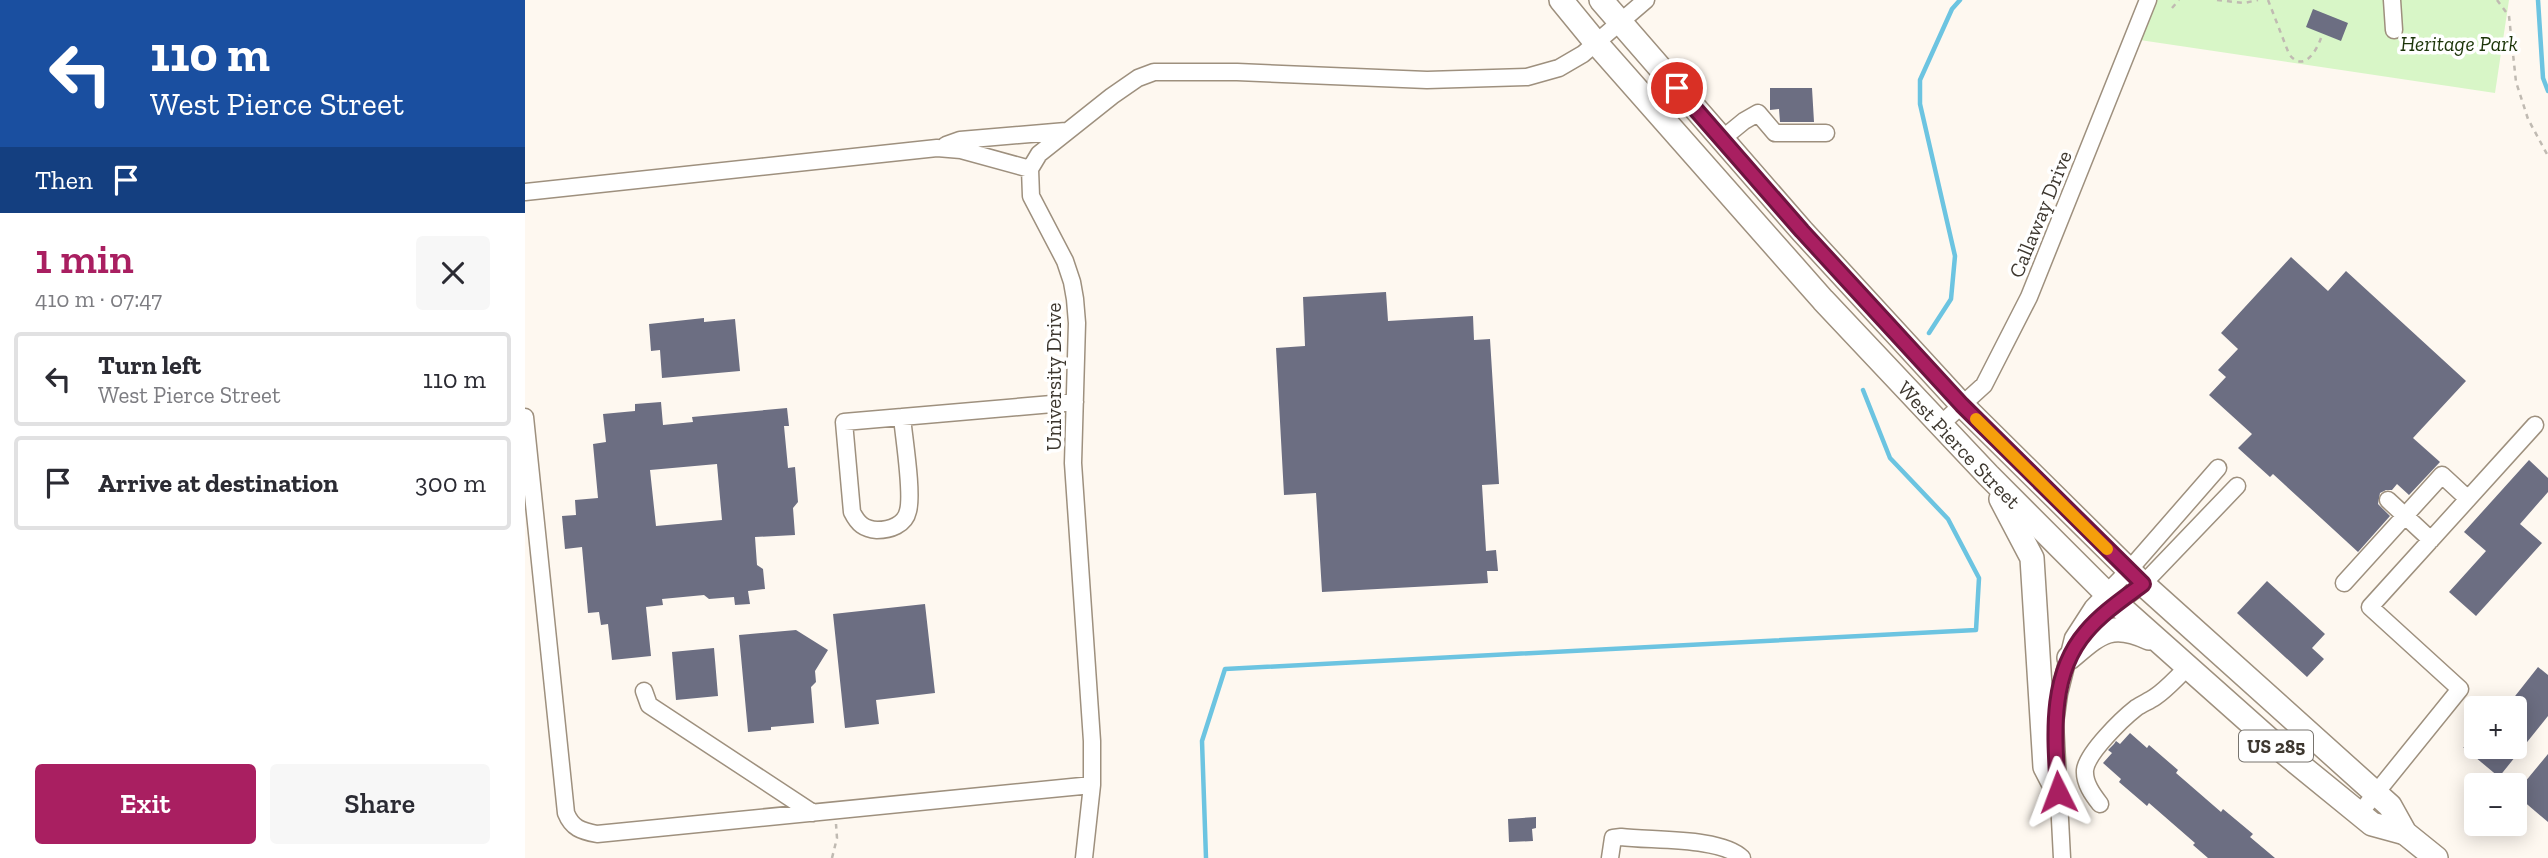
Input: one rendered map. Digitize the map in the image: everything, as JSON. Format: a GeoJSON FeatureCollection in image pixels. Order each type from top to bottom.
{"type":"FeatureCollection","features":[{"type":"Feature","properties":{"kind":"highway","name":"West Pierce Street"},"geometry":{"type":"LineString","coordinates":[[1561,0],[1823,300],[1988,475],[2112,598],[2187,668],[2359,814],[2372,824],[2405,833]]}},
{"type":"Feature","properties":{"kind":"highway","name":"West Pierce Street"},"geometry":{"type":"LineString","coordinates":[[1601,0],[1802,231],[1962,405],[2136,577],[2390,806],[2405,833],[2436,858]]}},
{"type":"Feature","properties":{"kind":"highway"},"geometry":{"type":"LineString","coordinates":[[1988,475],[2021,532],[2032,558],[2045,767],[2058,792]]}},
{"type":"Feature","properties":{"kind":"highway"},"geometry":{"type":"LineString","coordinates":[[2069,658],[2094,636],[2104,631],[2127,629],[2159,642]]}},
{"type":"Feature","properties":{"kind":"street"},"geometry":{"type":"LineString","coordinates":[[525,192],[937,148],[961,150],[1030,169],[1039,155],[1067,131],[1120,90],[1138,78],[1154,72],[1237,72],[1427,80],[1527,77],[1559,68],[1597,44],[1646,0]]}},
{"type":"Feature","properties":{"kind":"street","name":"Callaway Drive"},"geometry":{"type":"LineString","coordinates":[[1941,424],[1984,385],[2029,297],[2148,0]]}},
{"type":"Feature","properties":{"kind":"street"},"geometry":{"type":"LineString","coordinates":[[2392,0],[2394,30]]}},
{"type":"Feature","properties":{"kind":"street"},"geometry":{"type":"LineString","coordinates":[[1721,139],[1758,113],[1775,133],[1826,134]]}},
{"type":"Feature","properties":{"kind":"street"},"geometry":{"type":"LineString","coordinates":[[937,148],[960,140],[1067,131]]}},
{"type":"Feature","properties":{"kind":"street","name":"University Drive"},"geometry":{"type":"LineString","coordinates":[[1030,169],[1031,196],[1056,241],[1072,282],[1077,323],[1073,463],[1092,741],[1092,785],[1084,858]]}},
{"type":"Feature","properties":{"kind":"street"},"geometry":{"type":"LineString","coordinates":[[902,417],[910,499],[908,513],[902,523],[890,528],[867,528],[857,522],[852,512],[844,422],[1075,402]]}},
{"type":"Feature","properties":{"kind":"street"},"geometry":{"type":"LineString","coordinates":[[525,417],[566,813],[570,823],[578,830],[597,834],[1092,785]]}},
{"type":"Feature","properties":{"kind":"street"},"geometry":{"type":"LineString","coordinates":[[2359,814],[2460,689],[2370,607],[2535,425]]}},
{"type":"Feature","properties":{"kind":"street"},"geometry":{"type":"LineString","coordinates":[[2136,577],[2218,468]]}},
{"type":"Feature","properties":{"kind":"street"},"geometry":{"type":"LineString","coordinates":[[2344,583],[2442,475],[2468,499]]}},
{"type":"Feature","properties":{"kind":"street"},"geometry":{"type":"LineString","coordinates":[[2062,858],[2055,723],[2073,638],[2079,627],[2237,486]]}},
{"type":"Feature","properties":{"kind":"street"},"geometry":{"type":"LineString","coordinates":[[2388,500],[2431,540]]}},
{"type":"Feature","properties":{"kind":"street"},"geometry":{"type":"LineString","coordinates":[[2100,804],[2087,781],[2085,769],[2091,758],[2111,732],[2187,668]]}},
{"type":"Feature","properties":{"kind":"street"},"geometry":{"type":"LineString","coordinates":[[644,691],[649,705],[813,813]]}},
{"type":"Feature","properties":{"kind":"street"},"geometry":{"type":"LineString","coordinates":[[1610,858],[1613,838],[1621,837],[1715,845],[1730,849],[1742,858]]}},
{"type":"Feature","properties":{"kind":"path"},"geometry":{"type":"LineString","coordinates":[[2172,8],[2179,0]]}},
{"type":"Feature","properties":{"kind":"path"},"geometry":{"type":"LineString","coordinates":[[2217,0],[2258,0]]}},
{"type":"Feature","properties":{"kind":"path"},"geometry":{"type":"LineString","coordinates":[[2268,0],[2289,54],[2294,60],[2300,62],[2309,59],[2321,38]]}},
{"type":"Feature","properties":{"kind":"path"},"geometry":{"type":"LineString","coordinates":[[2497,0],[2509,16],[2517,82],[2528,119],[2548,156]]}},
{"type":"Feature","properties":{"kind":"path"},"geometry":{"type":"LineString","coordinates":[[832,858],[837,838],[836,811]]}},
{"type":"Feature","properties":{"kind":"green space","name":"Heritage Park"},"geometry":{"type":"Polygon","coordinates":[[[2148,0],[2509,0],[2495,93],[2133,39],[2148,0]]]}},
{"type":"Feature","properties":{"kind":"building"},"geometry":{"type":"Polygon","coordinates":[[[2313,9],[2348,23],[2341,41],[2306,27],[2313,9]]]}},
{"type":"Feature","properties":{"kind":"building"},"geometry":{"type":"Polygon","coordinates":[[[1770,88],[1812,88],[1814,122],[1780,122],[1779,109],[1770,110],[1770,88]]]}},
{"type":"Feature","properties":{"kind":"building"},"geometry":{"type":"Polygon","coordinates":[[[2291,257],[2328,291],[2346,271],[2466,381],[2413,438],[2440,462],[2409,495],[2397,484],[2392,490],[2380,493],[2378,504],[2390,516],[2358,552],[2273,474],[2270,477],[2238,448],[2252,434],[2209,395],[2226,377],[2218,370],[2238,349],[2221,333],[2291,257]]]}},
{"type":"Feature","properties":{"kind":"building"},"geometry":{"type":"Polygon","coordinates":[[[1386,292],[1388,321],[1473,316],[1474,340],[1490,339],[1499,484],[1482,485],[1486,551],[1496,550],[1498,571],[1487,571],[1488,583],[1322,592],[1316,493],[1284,495],[1276,348],[1305,346],[1303,297],[1386,292]]]}},
{"type":"Feature","properties":{"kind":"building"},"geometry":{"type":"Polygon","coordinates":[[[704,318],[704,322],[735,319],[740,371],[662,378],[660,350],[651,351],[649,324],[704,318]]]}},
{"type":"Feature","properties":{"kind":"building"},"geometry":{"type":"Polygon","coordinates":[[[661,402],[663,425],[693,422],[692,417],[787,408],[789,426],[784,426],[788,468],[795,467],[798,502],[793,508],[795,535],[755,537],[757,565],[763,569],[765,589],[748,591],[750,604],[735,605],[734,597],[709,599],[704,595],[662,599],[663,605],[646,607],[651,656],[612,660],[608,624],[601,625],[599,612],[588,613],[582,547],[565,549],[562,516],[576,515],[575,500],[598,498],[593,444],[606,442],[603,414],[635,411],[635,404],[661,402]],[[717,464],[650,470],[656,526],[722,520],[717,464]]]}},
{"type":"Feature","properties":{"kind":"building"},"geometry":{"type":"Polygon","coordinates":[[[2529,460],[2548,478],[2548,492],[2520,524],[2542,543],[2476,616],[2449,592],[2486,551],[2464,532],[2529,460]]]}},
{"type":"Feature","properties":{"kind":"building"},"geometry":{"type":"Polygon","coordinates":[[[2267,581],[2325,634],[2312,648],[2324,659],[2307,677],[2237,613],[2267,581]]]}},
{"type":"Feature","properties":{"kind":"building"},"geometry":{"type":"Polygon","coordinates":[[[925,604],[935,693],[876,700],[879,724],[845,728],[833,614],[925,604]]]}},
{"type":"Feature","properties":{"kind":"building"},"geometry":{"type":"Polygon","coordinates":[[[796,630],[828,650],[815,671],[816,682],[811,687],[814,723],[748,732],[739,635],[796,630]]]}},
{"type":"Feature","properties":{"kind":"building"},"geometry":{"type":"Polygon","coordinates":[[[714,648],[718,696],[676,700],[672,652],[714,648]]]}},
{"type":"Feature","properties":{"kind":"building"},"geometry":{"type":"Polygon","coordinates":[[[2538,667],[2548,675],[2548,716],[2527,742],[2527,696],[2515,696],[2538,667]]]}},
{"type":"Feature","properties":{"kind":"building"},"geometry":{"type":"Polygon","coordinates":[[[2130,733],[2178,770],[2176,773],[2221,812],[2223,809],[2253,834],[2250,837],[2275,858],[2208,858],[2193,845],[2195,843],[2149,803],[2147,806],[2119,782],[2121,779],[2103,763],[2112,753],[2108,750],[2116,741],[2120,744],[2130,733]]]}},
{"type":"Feature","properties":{"kind":"building"},"geometry":{"type":"Polygon","coordinates":[[[2548,754],[2548,822],[2527,804],[2527,779],[2548,754]]]}},
{"type":"Feature","properties":{"kind":"building"},"geometry":{"type":"Polygon","coordinates":[[[2477,759],[2513,759],[2502,773],[2494,773],[2477,759]]]}},
{"type":"Feature","properties":{"kind":"building"},"geometry":{"type":"Polygon","coordinates":[[[1536,817],[1536,828],[1532,829],[1533,841],[1509,842],[1508,819],[1536,817]]]}},
{"type":"Feature","properties":{"kind":"waterway"},"geometry":{"type":"LineString","coordinates":[[1929,333],[1951,299],[1955,256],[1920,104],[1920,80],[1952,9],[1960,0]]}},
{"type":"Feature","properties":{"kind":"waterway"},"geometry":{"type":"LineString","coordinates":[[2538,0],[2543,78],[2548,91]]}},
{"type":"Feature","properties":{"kind":"waterway"},"geometry":{"type":"LineString","coordinates":[[1206,858],[1202,741],[1225,669],[1976,630],[1979,578],[1948,519],[1890,458],[1863,390]]}},
{"type":"Feature","properties":{"kind":"slow traffic"},"geometry":{"type":"LineString","coordinates":[[1976,419],[2107,549]]}},
{"type":"Feature","properties":{"kind":"route"},"geometry":{"type":"LineString","coordinates":[[1677,88],[1802,231],[1962,405],[2143,584],[2095,623],[2069,658],[2059,694],[2055,723],[2058,792]]}}]}
